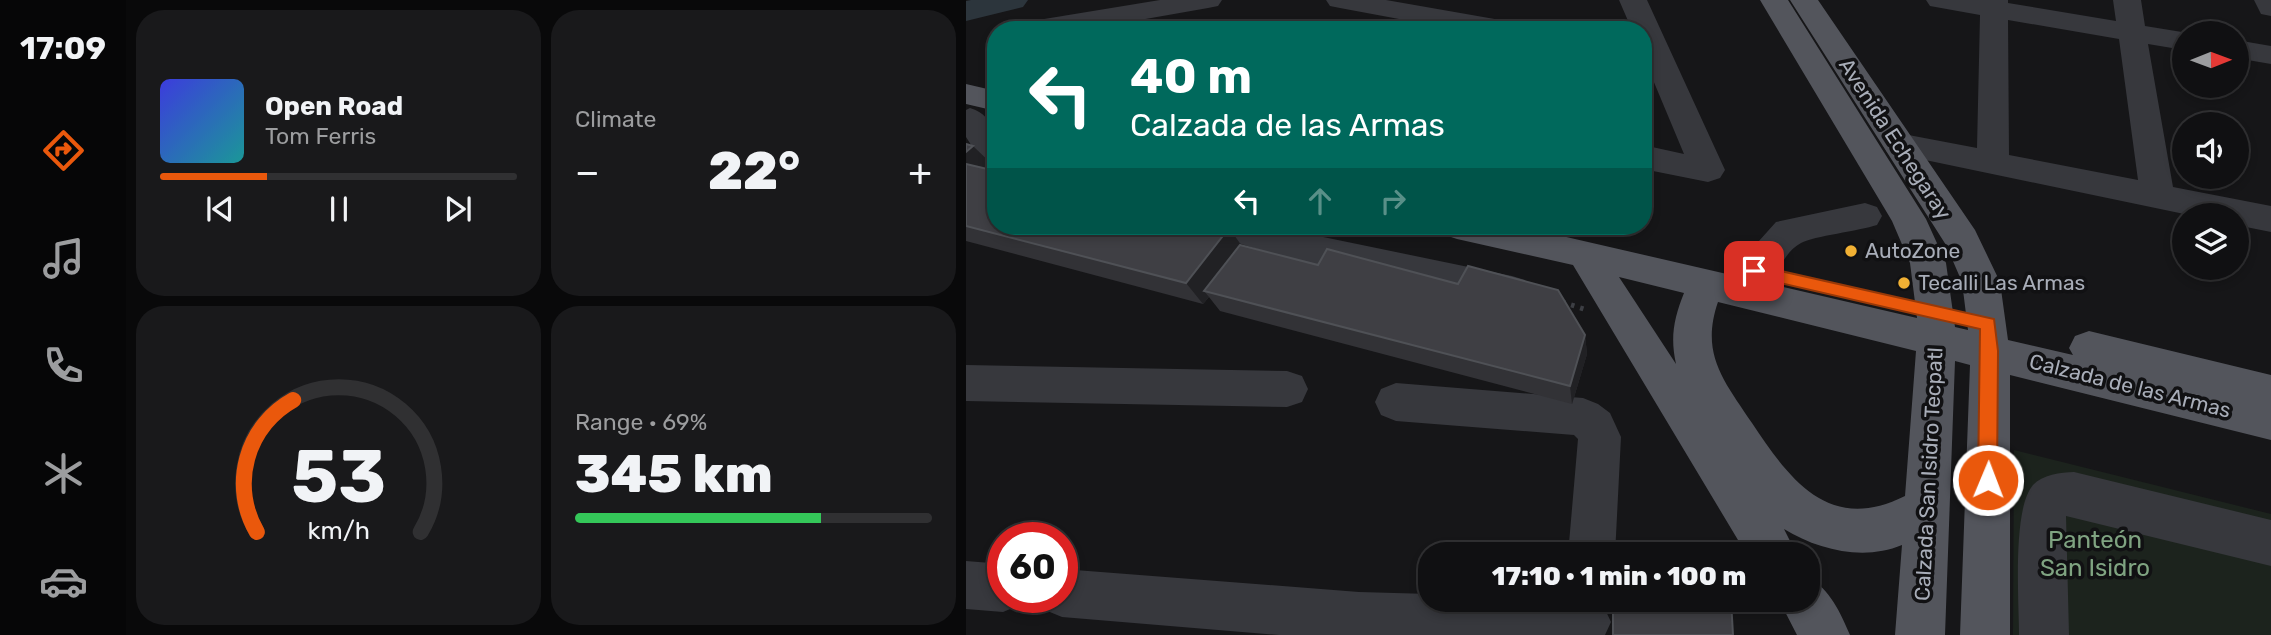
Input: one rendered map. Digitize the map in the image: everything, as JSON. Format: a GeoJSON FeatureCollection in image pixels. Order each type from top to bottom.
{"type":"FeatureCollection","features":[{"type":"Feature","properties":{"kind":"main road","name":"Avenida Echegaray"},"geometry":{"type":"LineString","coordinates":[[1774,0],[1909,219],[1928,263],[1936,325]]}},
{"type":"Feature","properties":{"kind":"main road","name":"Avenida Echegaray"},"geometry":{"type":"LineString","coordinates":[[1804,0],[1962,240],[1981,282],[1989,337]]}},
{"type":"Feature","properties":{"kind":"main road","name":"Calzada de las Armas"},"geometry":{"type":"LineString","coordinates":[[1498,235],[1706,283],[1936,325],[2271,393]]}},
{"type":"Feature","properties":{"kind":"main road","name":"Calzada de las Armas"},"geometry":{"type":"LineString","coordinates":[[1592,235],[1754,271],[1936,325]]}},
{"type":"Feature","properties":{"kind":"main road"},"geometry":{"type":"LineString","coordinates":[[1585,254],[1766,542]]}},
{"type":"Feature","properties":{"kind":"main road"},"geometry":{"type":"LineString","coordinates":[[1706,283],[1694,316],[1690,342],[1700,379],[1766,482],[1786,503],[1811,519],[1851,531],[1891,527],[1928,508]]}},
{"type":"Feature","properties":{"kind":"main road","name":"Calzada San Isidro Tecpatl"},"geometry":{"type":"LineString","coordinates":[[1920,635],[1936,325]]}},
{"type":"Feature","properties":{"kind":"main road","name":"Calzada de las Armas"},"geometry":{"type":"LineString","coordinates":[[1989,337],[2271,421]]}},
{"type":"Feature","properties":{"kind":"main road"},"geometry":{"type":"LineString","coordinates":[[1985,635],[1989,337]]}},
{"type":"Feature","properties":{"kind":"main road"},"geometry":{"type":"LineString","coordinates":[[1811,612],[1825,635]]}},
{"type":"Feature","properties":{"kind":"street"},"geometry":{"type":"LineString","coordinates":[[1085,21],[1208,0]]}},
{"type":"Feature","properties":{"kind":"street"},"geometry":{"type":"LineString","coordinates":[[1340,0],[1456,21]]}},
{"type":"Feature","properties":{"kind":"street"},"geometry":{"type":"LineString","coordinates":[[1633,0],[1639,21]]}},
{"type":"Feature","properties":{"kind":"street"},"geometry":{"type":"LineString","coordinates":[[1940,0],[1994,5],[2172,39]]}},
{"type":"Feature","properties":{"kind":"street"},"geometry":{"type":"LineString","coordinates":[[2127,0],[2157,195]]}},
{"type":"Feature","properties":{"kind":"street"},"geometry":{"type":"LineString","coordinates":[[2268,0],[2271,8]]}},
{"type":"Feature","properties":{"kind":"street"},"geometry":{"type":"LineString","coordinates":[[1993,162],[1994,5]]}},
{"type":"Feature","properties":{"kind":"street"},"geometry":{"type":"LineString","coordinates":[[2249,51],[2271,55]]}},
{"type":"Feature","properties":{"kind":"street"},"geometry":{"type":"LineString","coordinates":[[1652,60],[1708,170],[1652,159]]}},
{"type":"Feature","properties":{"kind":"street"},"geometry":{"type":"LineString","coordinates":[[974,114],[987,139]]}},
{"type":"Feature","properties":{"kind":"street"},"geometry":{"type":"LineString","coordinates":[[1898,144],[2271,219]]}},
{"type":"Feature","properties":{"kind":"street"},"geometry":{"type":"LineString","coordinates":[[1754,271],[1789,232],[1865,216]]}},
{"type":"Feature","properties":{"kind":"street"},"geometry":{"type":"LineString","coordinates":[[1255,235],[1293,246],[1541,297]]}},
{"type":"Feature","properties":{"kind":"street"},"geometry":{"type":"LineString","coordinates":[[966,383],[1287,389]]}},
{"type":"Feature","properties":{"kind":"street"},"geometry":{"type":"LineString","coordinates":[[1396,402],[1583,417],[1595,426],[1600,437],[1592,542]]}},
{"type":"Feature","properties":{"kind":"street"},"geometry":{"type":"LineString","coordinates":[[2044,635],[2043,513],[2047,500],[2058,493],[2074,494],[2271,543]]}},
{"type":"Feature","properties":{"kind":"street"},"geometry":{"type":"LineString","coordinates":[[966,585],[987,587]]}},
{"type":"Feature","properties":{"kind":"street"},"geometry":{"type":"LineString","coordinates":[[1078,594],[1359,617],[1586,619]]}},
{"type":"Feature","properties":{"kind":"green space","name":"Panteón San Isidro"},"geometry":{"type":"Polygon","coordinates":[[[2014,450],[2271,514],[2271,635],[2013,635],[2014,450]]]}},
{"type":"Feature","properties":{"kind":"building"},"geometry":{"type":"Polygon","coordinates":[[[966,164],[987,169],[987,231],[966,226],[966,164]]]}},
{"type":"Feature","properties":{"kind":"building"},"geometry":{"type":"Polygon","coordinates":[[[1001,235],[1224,235],[1186,283],[1001,235]]]}},
{"type":"Feature","properties":{"kind":"building"},"geometry":{"type":"Polygon","coordinates":[[[1240,245],[1318,265],[1327,249],[1458,284],[1468,266],[1558,290],[1585,335],[1570,386],[1204,291],[1240,245]]]}},
{"type":"Feature","properties":{"kind":"building"},"geometry":{"type":"Polygon","coordinates":[[[1613,612],[1732,612],[1733,635],[1613,635],[1613,612]]]}},
{"type":"Feature","properties":{"kind":"waterway"},"geometry":{"type":"LineString","coordinates":[[966,11],[1012,0]]}},
{"type":"Feature","properties":{"kind":"place","name":"AutoZone"},"geometry":{"type":"Point","coordinates":[1851,251]}},
{"type":"Feature","properties":{"kind":"place","name":"Tecalli Las Armas"},"geometry":{"type":"Point","coordinates":[1904,283]}},
{"type":"Feature","properties":{"kind":"route"},"geometry":{"type":"LineString","coordinates":[[1754,271],[1988,324],[1988,480]]}}]}
